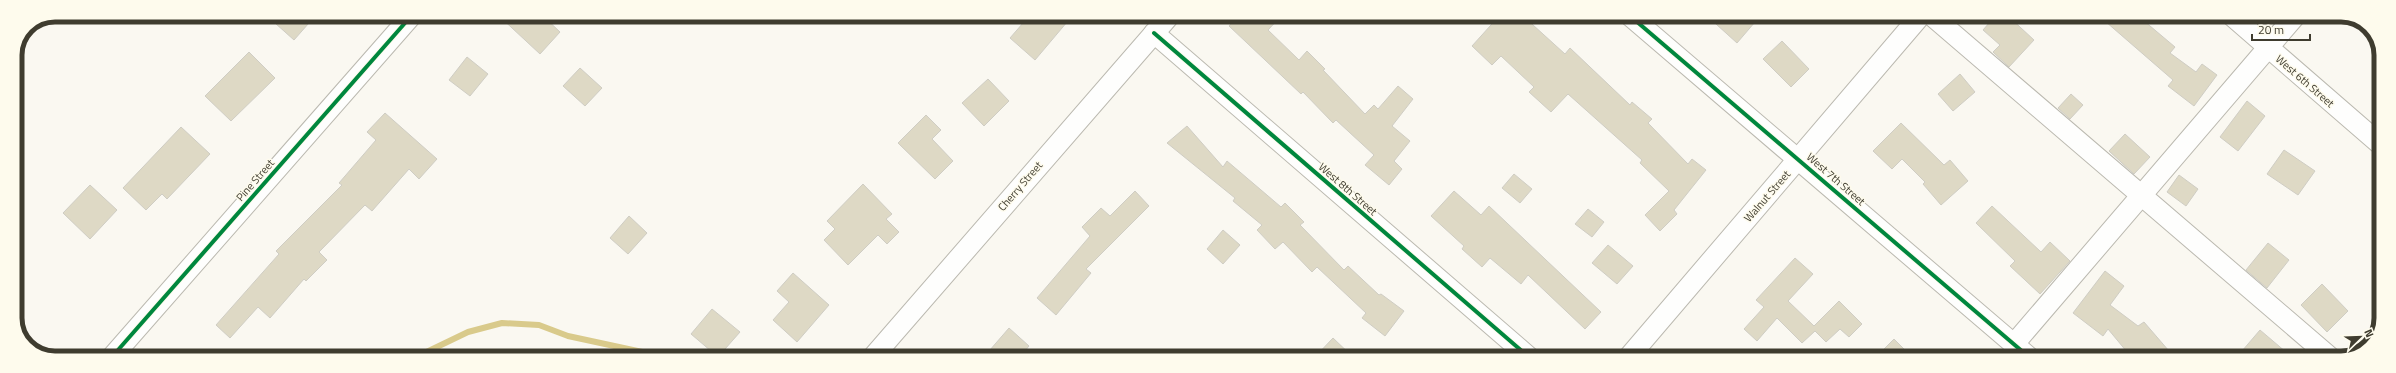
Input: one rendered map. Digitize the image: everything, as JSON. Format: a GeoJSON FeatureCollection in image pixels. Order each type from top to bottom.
{"type":"FeatureCollection","features":[{"type":"Feature","properties":{"kind":"street","name":"Pine Street"},"geometry":{"type":"LineString","coordinates":[[117,351],[406,22]]}},
{"type":"Feature","properties":{"kind":"street","name":"Cherry Street"},"geometry":{"type":"LineString","coordinates":[[878,351],[1164,22]]}},
{"type":"Feature","properties":{"kind":"street","name":"West 7th Street"},"geometry":{"type":"LineString","coordinates":[[1637,22],[1799,158],[2022,351]]}},
{"type":"Feature","properties":{"kind":"street","name":"Walnut Street"},"geometry":{"type":"LineString","coordinates":[[1634,351],[1915,22]]}},
{"type":"Feature","properties":{"kind":"street"},"geometry":{"type":"LineString","coordinates":[[1939,22],[2323,351]]}},
{"type":"Feature","properties":{"kind":"street","name":"West 6th Street"},"geometry":{"type":"LineString","coordinates":[[2239,22],[2374,139]]}},
{"type":"Feature","properties":{"kind":"street"},"geometry":{"type":"LineString","coordinates":[[2014,344],[2290,22]]}},
{"type":"Feature","properties":{"kind":"street","name":"West 8th Street"},"geometry":{"type":"LineString","coordinates":[[1154,33],[1522,351]]}},
{"type":"Feature","properties":{"kind":"building"},"geometry":{"type":"Polygon","coordinates":[[[274,22],[310,22],[294,40],[274,22]]]}},
{"type":"Feature","properties":{"kind":"building"},"geometry":{"type":"Polygon","coordinates":[[[506,22],[549,22],[560,32],[540,54],[506,22]]]}},
{"type":"Feature","properties":{"kind":"building"},"geometry":{"type":"Polygon","coordinates":[[[1024,22],[1067,22],[1035,60],[1010,38],[1024,22]]]}},
{"type":"Feature","properties":{"kind":"building"},"geometry":{"type":"Polygon","coordinates":[[[1233,22],[1275,22],[1268,30],[1299,60],[1307,51],[1365,114],[1374,105],[1378,109],[1398,86],[1413,99],[1392,126],[1410,141],[1394,161],[1402,169],[1389,185],[1365,165],[1374,155],[1336,120],[1333,123],[1303,92],[1301,94],[1229,26],[1233,22]]]}},
{"type":"Feature","properties":{"kind":"building"},"geometry":{"type":"Polygon","coordinates":[[[1494,22],[1530,22],[1565,54],[1570,48],[1630,105],[1632,102],[1652,119],[1648,123],[1688,164],[1692,159],[1706,170],[1674,210],[1677,214],[1660,231],[1645,215],[1669,191],[1640,163],[1642,160],[1568,94],[1551,112],[1529,92],[1534,87],[1501,56],[1492,65],[1472,46],[1494,22]]]}},
{"type":"Feature","properties":{"kind":"building"},"geometry":{"type":"Polygon","coordinates":[[[1714,22],[1755,22],[1737,43],[1714,22]]]}},
{"type":"Feature","properties":{"kind":"building"},"geometry":{"type":"Polygon","coordinates":[[[1990,22],[2015,22],[2034,40],[2009,67],[1993,52],[2000,45],[1983,30],[1990,22]]]}},
{"type":"Feature","properties":{"kind":"building"},"geometry":{"type":"Polygon","coordinates":[[[2106,22],[2145,22],[2175,47],[2170,53],[2196,72],[2202,64],[2217,75],[2194,106],[2168,86],[2173,80],[2106,22]]]}},
{"type":"Feature","properties":{"kind":"building"},"geometry":{"type":"Polygon","coordinates":[[[1782,41],[1809,69],[1791,87],[1763,59],[1782,41]]]}},
{"type":"Feature","properties":{"kind":"building"},"geometry":{"type":"Polygon","coordinates":[[[249,52],[275,78],[231,121],[205,96],[249,52]]]}},
{"type":"Feature","properties":{"kind":"building"},"geometry":{"type":"Polygon","coordinates":[[[467,57],[488,74],[470,96],[449,80],[467,57]]]}},
{"type":"Feature","properties":{"kind":"building"},"geometry":{"type":"Polygon","coordinates":[[[580,68],[602,88],[585,106],[563,86],[580,68]]]}},
{"type":"Feature","properties":{"kind":"building"},"geometry":{"type":"Polygon","coordinates":[[[1960,74],[1975,92],[1953,111],[1938,94],[1960,74]]]}},
{"type":"Feature","properties":{"kind":"building"},"geometry":{"type":"Polygon","coordinates":[[[988,79],[1009,101],[984,126],[962,103],[988,79]]]}},
{"type":"Feature","properties":{"kind":"building"},"geometry":{"type":"Polygon","coordinates":[[[2071,94],[2083,105],[2070,119],[2058,108],[2071,94]]]}},
{"type":"Feature","properties":{"kind":"building"},"geometry":{"type":"Polygon","coordinates":[[[2247,101],[2265,116],[2238,151],[2220,137],[2247,101]]]}},
{"type":"Feature","properties":{"kind":"building"},"geometry":{"type":"Polygon","coordinates":[[[385,113],[437,159],[419,179],[409,169],[372,211],[365,205],[319,252],[327,260],[306,281],[304,279],[270,318],[258,307],[230,338],[216,325],[279,254],[276,251],[342,185],[339,183],[376,140],[367,132],[385,113]]]}},
{"type":"Feature","properties":{"kind":"building"},"geometry":{"type":"Polygon","coordinates":[[[926,115],[941,130],[932,139],[953,161],[935,179],[898,143],[926,115]]]}},
{"type":"Feature","properties":{"kind":"building"},"geometry":{"type":"Polygon","coordinates":[[[1901,123],[1944,165],[1950,160],[1968,181],[1941,205],[1923,184],[1925,182],[1902,159],[1892,169],[1873,151],[1901,123]]]}},
{"type":"Feature","properties":{"kind":"building"},"geometry":{"type":"Polygon","coordinates":[[[1187,126],[1223,167],[1227,161],[1281,207],[1285,203],[1304,222],[1300,225],[1344,270],[1348,266],[1379,295],[1381,294],[1404,311],[1385,336],[1362,318],[1366,313],[1317,267],[1312,272],[1283,242],[1275,249],[1257,230],[1262,225],[1233,201],[1235,198],[1167,143],[1187,126]]]}},
{"type":"Feature","properties":{"kind":"building"},"geometry":{"type":"Polygon","coordinates":[[[181,127],[210,154],[167,199],[162,194],[146,210],[123,188],[181,127]]]}},
{"type":"Feature","properties":{"kind":"building"},"geometry":{"type":"Polygon","coordinates":[[[2125,134],[2150,157],[2134,174],[2109,151],[2125,134]]]}},
{"type":"Feature","properties":{"kind":"building"},"geometry":{"type":"Polygon","coordinates":[[[2284,150],[2315,171],[2298,195],[2267,174],[2284,150]]]}},
{"type":"Feature","properties":{"kind":"building"},"geometry":{"type":"Polygon","coordinates":[[[1514,174],[1532,189],[1520,203],[1502,188],[1514,174]]]}},
{"type":"Feature","properties":{"kind":"building"},"geometry":{"type":"Polygon","coordinates":[[[2179,175],[2198,189],[2186,206],[2167,192],[2179,175]]]}},
{"type":"Feature","properties":{"kind":"building"},"geometry":{"type":"Polygon","coordinates":[[[863,184],[892,214],[886,219],[899,232],[887,244],[878,235],[848,265],[824,240],[835,229],[827,221],[863,184]]]}},
{"type":"Feature","properties":{"kind":"building"},"geometry":{"type":"Polygon","coordinates":[[[90,185],[117,210],[90,239],[63,213],[90,185]]]}},
{"type":"Feature","properties":{"kind":"building"},"geometry":{"type":"Polygon","coordinates":[[[1135,191],[1149,206],[1086,269],[1091,273],[1056,315],[1037,298],[1090,236],[1082,227],[1101,208],[1110,216],[1135,191]]]}},
{"type":"Feature","properties":{"kind":"building"},"geometry":{"type":"Polygon","coordinates":[[[1454,191],[1481,215],[1489,206],[1601,312],[1585,329],[1528,275],[1521,284],[1490,258],[1482,267],[1462,249],[1464,246],[1431,216],[1454,191]]]}},
{"type":"Feature","properties":{"kind":"building"},"geometry":{"type":"Polygon","coordinates":[[[1992,206],[2041,252],[2050,242],[2070,261],[2040,294],[2010,266],[2015,261],[1976,223],[1992,206]]]}},
{"type":"Feature","properties":{"kind":"building"},"geometry":{"type":"Polygon","coordinates":[[[1588,209],[1604,222],[1592,237],[1575,224],[1588,209]]]}},
{"type":"Feature","properties":{"kind":"building"},"geometry":{"type":"Polygon","coordinates":[[[629,216],[647,233],[628,254],[610,238],[629,216]]]}},
{"type":"Feature","properties":{"kind":"building"},"geometry":{"type":"Polygon","coordinates":[[[1223,230],[1240,245],[1223,264],[1207,249],[1223,230]]]}},
{"type":"Feature","properties":{"kind":"building"},"geometry":{"type":"Polygon","coordinates":[[[2268,243],[2289,260],[2267,288],[2246,270],[2268,243]]]}},
{"type":"Feature","properties":{"kind":"building"},"geometry":{"type":"Polygon","coordinates":[[[1608,245],[1633,266],[1617,284],[1592,263],[1608,245]]]}},
{"type":"Feature","properties":{"kind":"building"},"geometry":{"type":"Polygon","coordinates":[[[1795,258],[1813,274],[1788,301],[1814,326],[1839,301],[1862,324],[1849,337],[1840,329],[1826,342],[1815,331],[1802,343],[1777,318],[1757,341],[1744,329],[1764,307],[1756,300],[1795,258]]]}},
{"type":"Feature","properties":{"kind":"building"},"geometry":{"type":"Polygon","coordinates":[[[2105,271],[2124,286],[2110,305],[2138,326],[2144,322],[2169,351],[2126,351],[2108,329],[2103,336],[2073,313],[2105,271]]]}},
{"type":"Feature","properties":{"kind":"building"},"geometry":{"type":"Polygon","coordinates":[[[793,273],[829,305],[797,342],[773,320],[789,302],[777,291],[793,273]]]}},
{"type":"Feature","properties":{"kind":"building"},"geometry":{"type":"Polygon","coordinates":[[[2322,284],[2348,311],[2327,332],[2301,305],[2322,284]]]}},
{"type":"Feature","properties":{"kind":"building"},"geometry":{"type":"Polygon","coordinates":[[[712,309],[740,332],[723,351],[711,351],[691,334],[712,309]]]}},
{"type":"Feature","properties":{"kind":"building"},"geometry":{"type":"Polygon","coordinates":[[[1009,328],[1029,346],[1025,351],[989,351],[1009,328]]]}},
{"type":"Feature","properties":{"kind":"building"},"geometry":{"type":"Polygon","coordinates":[[[2260,330],[2285,351],[2242,351],[2260,330]]]}},
{"type":"Feature","properties":{"kind":"building"},"geometry":{"type":"Polygon","coordinates":[[[1333,338],[1347,351],[1321,351],[1333,338]]]}},
{"type":"Feature","properties":{"kind":"building"},"geometry":{"type":"Polygon","coordinates":[[[1894,339],[1906,351],[1882,351],[1894,339]]]}},
{"type":"Feature","properties":{"kind":"waterway"},"geometry":{"type":"LineString","coordinates":[[429,351],[468,332],[502,323],[539,325],[568,336],[638,351]]}},
{"type":"Feature","properties":{"kind":"cycle path"},"geometry":{"type":"LineString","coordinates":[[117,351],[406,22]]}},
{"type":"Feature","properties":{"kind":"cycle path"},"geometry":{"type":"LineString","coordinates":[[1637,22],[2022,351]]}},
{"type":"Feature","properties":{"kind":"cycle path"},"geometry":{"type":"LineString","coordinates":[[1154,33],[1522,351]]}}]}
